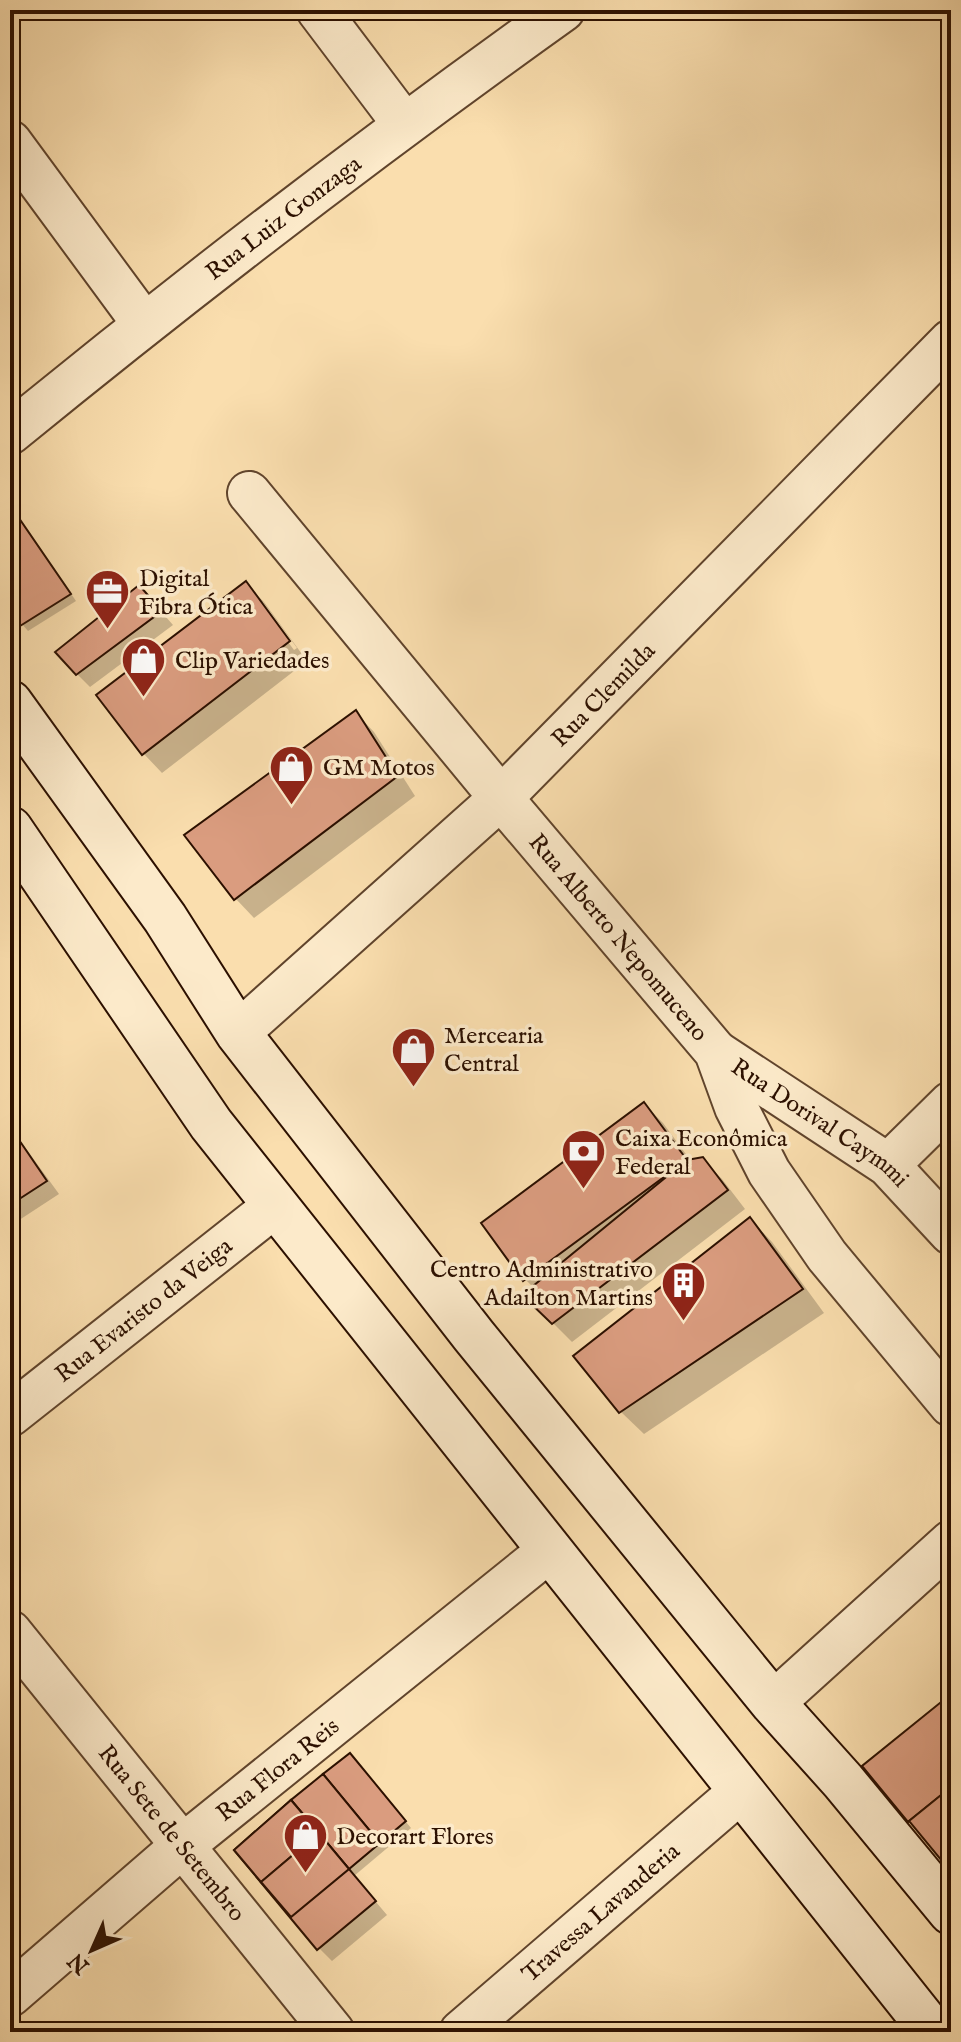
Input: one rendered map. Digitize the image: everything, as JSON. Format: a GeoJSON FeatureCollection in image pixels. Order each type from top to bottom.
{"type":"FeatureCollection","features":[{"type":"Feature","properties":{"kind":"street"},"geometry":{"type":"LineString","coordinates":[[318,10],[404,124]]}},
{"type":"Feature","properties":{"kind":"street","name":"Rua Luiz Gonzaga"},"geometry":{"type":"LineString","coordinates":[[10,433],[144,324],[404,124],[563,10]]}},
{"type":"Feature","properties":{"kind":"street"},"geometry":{"type":"LineString","coordinates":[[10,142],[144,324]]}},
{"type":"Feature","properties":{"kind":"street","name":"Rua Clemilda"},"geometry":{"type":"LineString","coordinates":[[238,1033],[501,798],[951,341]]}},
{"type":"Feature","properties":{"kind":"street","name":"Rua Alberto Nepomuceno"},"geometry":{"type":"LineString","coordinates":[[249,493],[716,1052],[736,1107],[769,1172],[827,1256],[951,1405]]}},
{"type":"Feature","properties":{"kind":"street"},"geometry":{"type":"LineString","coordinates":[[10,703],[165,918],[238,1033],[474,1336],[773,1703],[843,1781],[951,1912]]}},
{"type":"Feature","properties":{"kind":"street"},"geometry":{"type":"LineString","coordinates":[[16,852],[211,1124],[933,2032]]}},
{"type":"Feature","properties":{"kind":"street","name":"Rua Dorival Caymmi"},"geometry":{"type":"LineString","coordinates":[[716,1052],[888,1165],[951,1233]]}},
{"type":"Feature","properties":{"kind":"street"},"geometry":{"type":"LineString","coordinates":[[888,1165],[951,1103]]}},
{"type":"Feature","properties":{"kind":"street","name":"Rua Evaristo da Veiga"},"geometry":{"type":"LineString","coordinates":[[15,1400],[276,1205]]}},
{"type":"Feature","properties":{"kind":"street"},"geometry":{"type":"LineString","coordinates":[[773,1703],[951,1542]]}},
{"type":"Feature","properties":{"kind":"street","name":"Rua Flora Reis"},"geometry":{"type":"LineString","coordinates":[[10,1995],[181,1847],[550,1550]]}},
{"type":"Feature","properties":{"kind":"street","name":"Rua Sete de Setembro"},"geometry":{"type":"LineString","coordinates":[[10,1632],[333,2032]]}},
{"type":"Feature","properties":{"kind":"street","name":"Travessa Lavanderia"},"geometry":{"type":"LineString","coordinates":[[461,2032],[741,1791]]}},
{"type":"Feature","properties":{"kind":"building"},"geometry":{"type":"Polygon","coordinates":[[[10,505],[71,594],[20,626],[10,614],[10,505]]]}},
{"type":"Feature","properties":{"kind":"building"},"geometry":{"type":"Polygon","coordinates":[[[246,581],[290,641],[142,755],[96,695],[246,581]]]}},
{"type":"Feature","properties":{"kind":"building","name":"Digital Fibra Ótica"},"geometry":{"type":"Polygon","coordinates":[[[139,585],[162,611],[76,675],[55,652],[139,585]]]}},
{"type":"Feature","properties":{"kind":"building","name":"GM Motos"},"geometry":{"type":"Polygon","coordinates":[[[356,710],[398,776],[234,900],[184,835],[356,710]]]}},
{"type":"Feature","properties":{"kind":"building","name":"Caixa Econômica Federal"},"geometry":{"type":"Polygon","coordinates":[[[644,1102],[687,1160],[523,1281],[481,1223],[644,1102]]]}},
{"type":"Feature","properties":{"kind":"building"},"geometry":{"type":"Polygon","coordinates":[[[15,1134],[47,1181],[10,1205],[10,1137],[15,1134]]]}},
{"type":"Feature","properties":{"kind":"building"},"geometry":{"type":"Polygon","coordinates":[[[703,1157],[728,1190],[552,1324],[522,1295],[687,1160],[703,1157]]]}},
{"type":"Feature","properties":{"kind":"building","name":"Centro Administrativo Adailton Martins"},"geometry":{"type":"Polygon","coordinates":[[[750,1217],[803,1289],[619,1413],[573,1356],[750,1217]]]}},
{"type":"Feature","properties":{"kind":"building"},"geometry":{"type":"Polygon","coordinates":[[[951,1694],[951,1787],[908,1822],[862,1766],[951,1694]]]}},
{"type":"Feature","properties":{"kind":"building"},"geometry":{"type":"Polygon","coordinates":[[[350,1753],[406,1821],[380,1843],[323,1774],[350,1753]]]}},
{"type":"Feature","properties":{"kind":"building"},"geometry":{"type":"Polygon","coordinates":[[[323,1774],[380,1843],[349,1869],[291,1800],[323,1774]]]}},
{"type":"Feature","properties":{"kind":"building"},"geometry":{"type":"Polygon","coordinates":[[[951,1787],[951,1872],[909,1821],[951,1787]]]}},
{"type":"Feature","properties":{"kind":"building"},"geometry":{"type":"Polygon","coordinates":[[[291,1800],[376,1901],[317,1950],[234,1850],[291,1800]]]}},
{"type":"Feature","properties":{"kind":"building"},"geometry":{"type":"Polygon","coordinates":[[[291,1800],[319,1833],[261,1882],[234,1850],[291,1800]]]}},
{"type":"Feature","properties":{"kind":"building","name":"Decorart Flores"},"geometry":{"type":"Polygon","coordinates":[[[319,1833],[349,1869],[291,1917],[261,1882],[319,1833]]]}},
{"type":"Feature","properties":{"kind":"place","name":"Digital Fibra Ótica"},"geometry":{"type":"Point","coordinates":[108,631]}},
{"type":"Feature","properties":{"kind":"place","name":"Clip Variedades"},"geometry":{"type":"Point","coordinates":[144,699]}},
{"type":"Feature","properties":{"kind":"place","name":"GM Motos"},"geometry":{"type":"Point","coordinates":[292,806]}},
{"type":"Feature","properties":{"kind":"place","name":"Mercearia Central"},"geometry":{"type":"Point","coordinates":[413,1088]}},
{"type":"Feature","properties":{"kind":"place","name":"Caixa Econômica Federal"},"geometry":{"type":"Point","coordinates":[584,1191]}},
{"type":"Feature","properties":{"kind":"place","name":"Centro Administrativo Adailton Martins"},"geometry":{"type":"Point","coordinates":[684,1322]}},
{"type":"Feature","properties":{"kind":"place","name":"Decorart Flores"},"geometry":{"type":"Point","coordinates":[305,1875]}}]}
